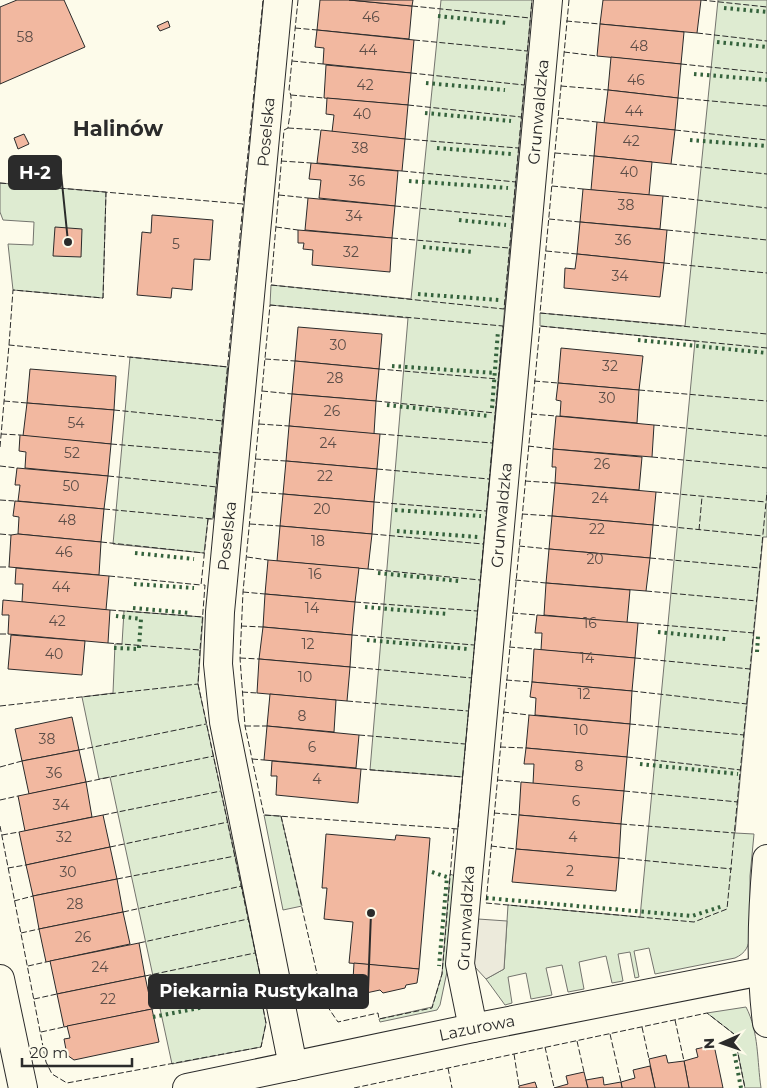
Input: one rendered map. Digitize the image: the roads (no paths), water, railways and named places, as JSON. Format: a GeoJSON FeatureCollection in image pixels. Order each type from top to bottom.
{"type":"FeatureCollection","features":[{"type":"Feature","properties":{"kind":"street","name":"Poselska"},"geometry":{"type":"LineString","coordinates":[[278,0],[221,602],[218,664],[224,722],[293,1066]]}},
{"type":"Feature","properties":{"kind":"street","name":"Grunwaldzka"},"geometry":{"type":"LineString","coordinates":[[473,1028],[460,964],[548,0]]}},
{"type":"Feature","properties":{"kind":"street"},"geometry":{"type":"LineString","coordinates":[[767,858],[764,888],[767,1023]]}},
{"type":"Feature","properties":{"kind":"street","name":"Lazurowa"},"geometry":{"type":"LineString","coordinates":[[187,1088],[473,1028],[765,970]]}},
{"type":"Feature","properties":{"kind":"street"},"geometry":{"type":"LineString","coordinates":[[0,979],[22,1088]]}},
{"type":"Feature","properties":{"kind":"place","name":"H-2"},"geometry":{"type":"Point","coordinates":[68,242]}},
{"type":"Feature","properties":{"kind":"place","name":"Piekarnia Rustykalna"},"geometry":{"type":"Point","coordinates":[371,913]}},
{"type":"Feature","properties":{"kind":"district","name":"Halinów"},"geometry":{"type":"Point","coordinates":[118,128]}}]}
